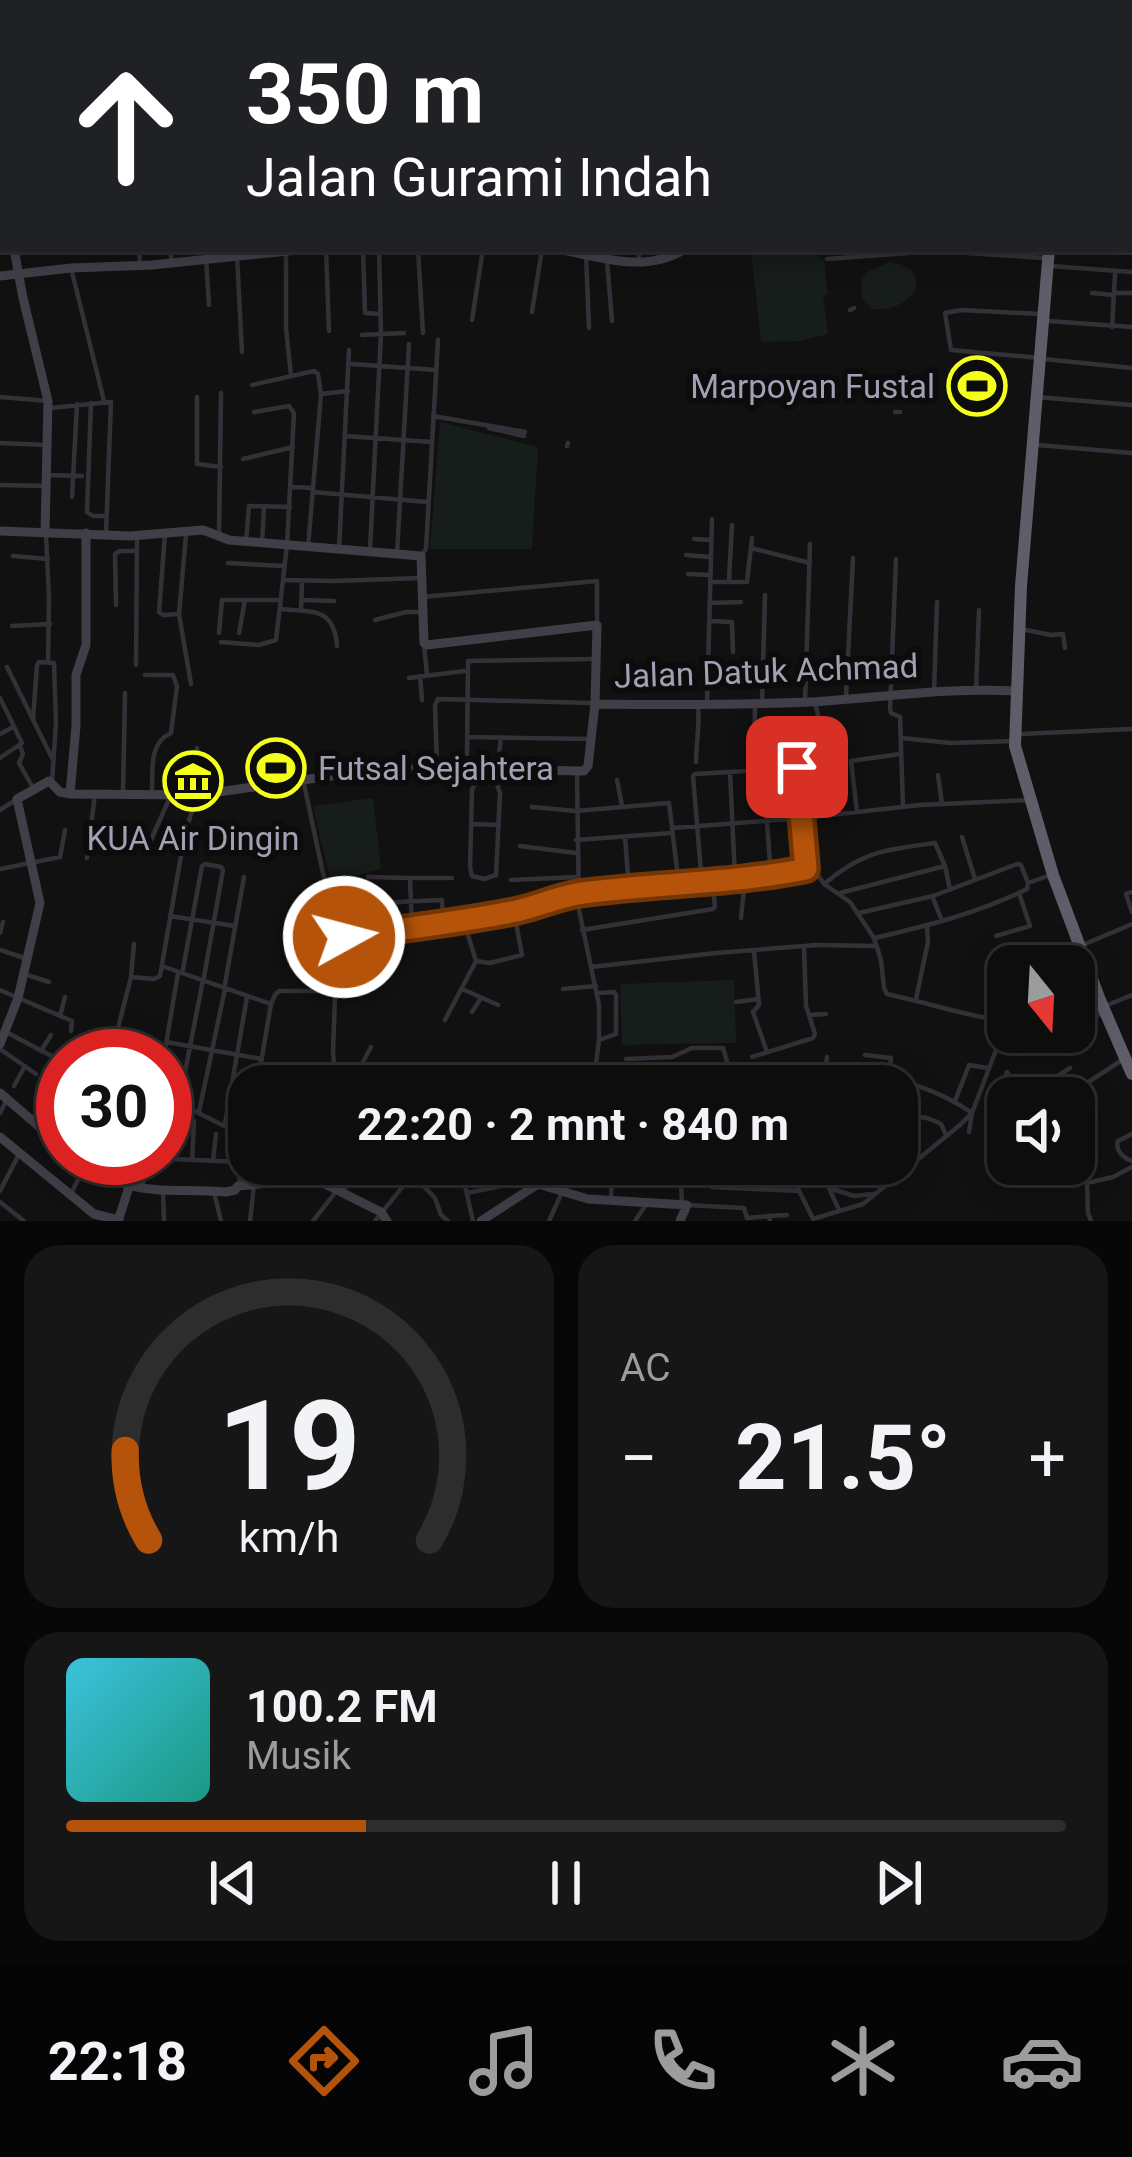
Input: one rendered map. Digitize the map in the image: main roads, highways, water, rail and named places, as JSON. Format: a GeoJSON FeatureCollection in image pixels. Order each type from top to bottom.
{"type":"FeatureCollection","features":[{"type":"Feature","properties":{"kind":"highway"},"geometry":{"type":"LineString","coordinates":[[1050,255],[1016,691],[1017,737],[1053,874],[1108,1008]]}},
{"type":"Feature","properties":{"kind":"highway"},"geometry":{"type":"LineString","coordinates":[[1040,397],[1017,737],[1069,909],[1132,1074]]}},
{"type":"Feature","properties":{"kind":"place","name":"Marpoyan Fustal"},"geometry":{"type":"Point","coordinates":[977,386]}},
{"type":"Feature","properties":{"kind":"place","name":"Futsal Sejahtera"},"geometry":{"type":"Point","coordinates":[276,768]}},
{"type":"Feature","properties":{"kind":"place","name":"KUA Air Dingin"},"geometry":{"type":"Point","coordinates":[193,781]}}]}
